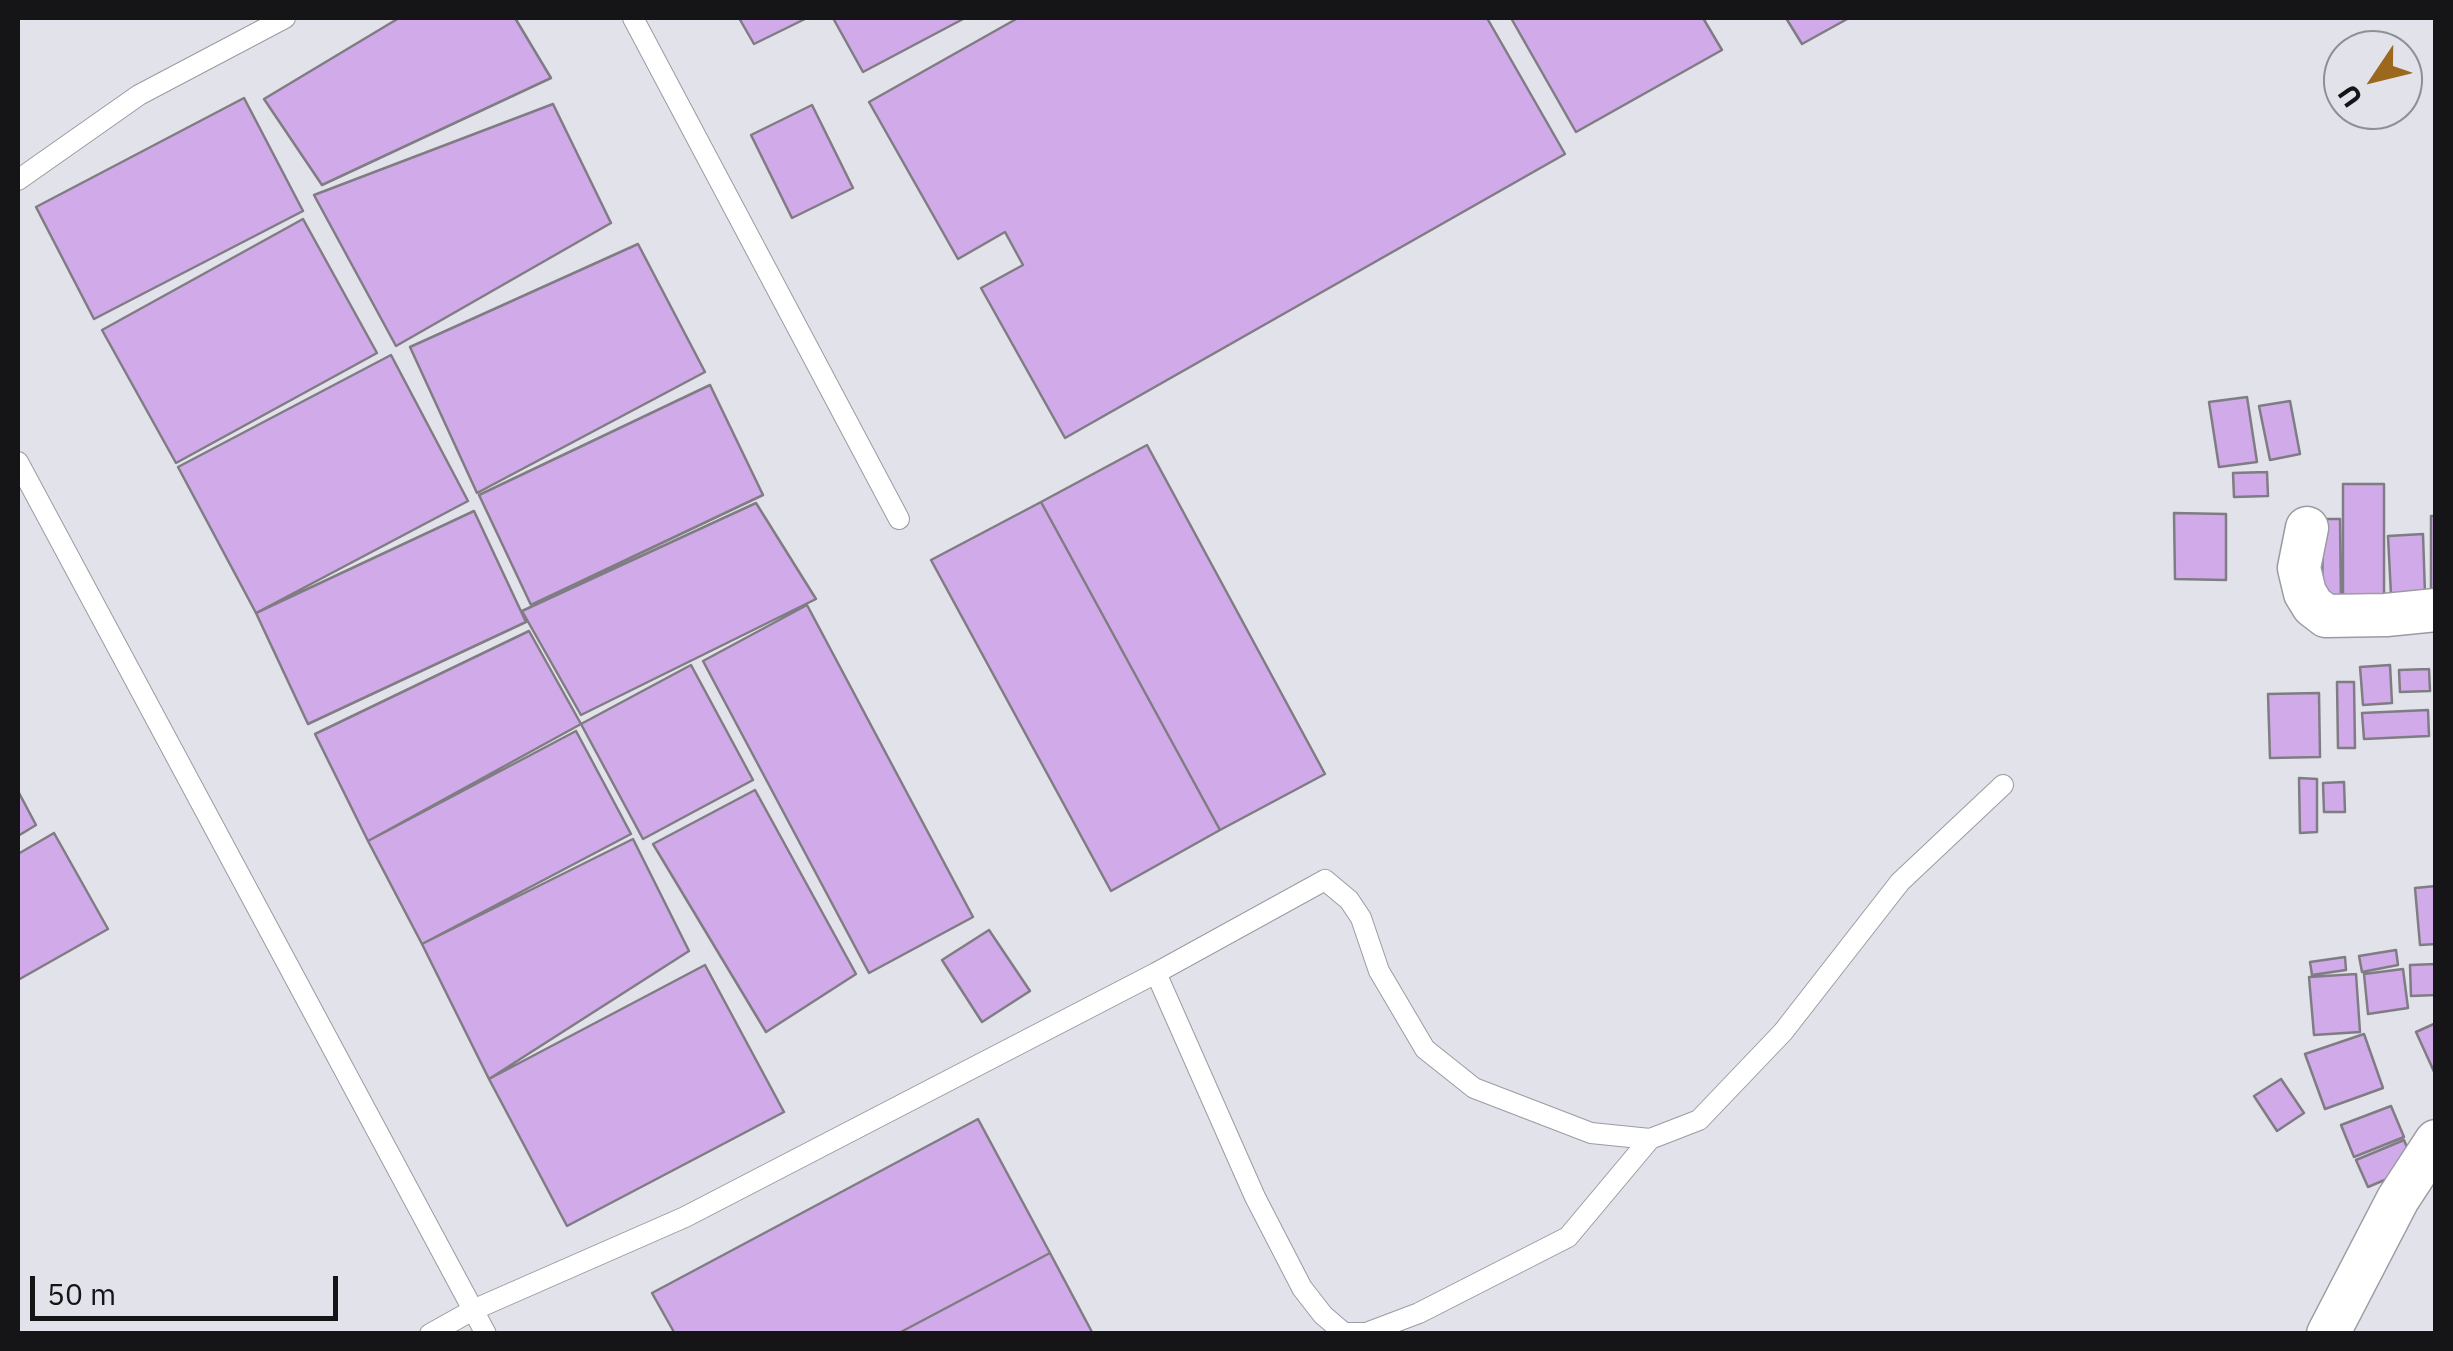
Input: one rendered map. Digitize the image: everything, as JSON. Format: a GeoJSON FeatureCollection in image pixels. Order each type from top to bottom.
{"type":"FeatureCollection","features":[{"type":"Feature","properties":{"kind":"street"},"geometry":{"type":"LineString","coordinates":[[2307,528],[2299,568],[2312,606],[2326,616],[2436,610]]}},
{"type":"Feature","properties":{"kind":"street"},"geometry":{"type":"LineString","coordinates":[[2328,1334],[2398,1199],[2436,1140]]}},
{"type":"Feature","properties":{"kind":"lane"},"geometry":{"type":"LineString","coordinates":[[18,180],[139,95],[284,18]]}},
{"type":"Feature","properties":{"kind":"lane"},"geometry":{"type":"LineString","coordinates":[[634,18],[900,518]]}},
{"type":"Feature","properties":{"kind":"lane"},"geometry":{"type":"LineString","coordinates":[[18,462],[486,1334]]}},
{"type":"Feature","properties":{"kind":"lane"},"geometry":{"type":"LineString","coordinates":[[430,1334],[473,1310],[685,1217],[1156,973],[1326,880],[1349,900],[1361,918],[1379,971],[1426,1049],[1462,1079],[1474,1088],[1591,1132],[1650,1139],[1699,1120],[1783,1032],[1900,882],[2003,785]]}},
{"type":"Feature","properties":{"kind":"lane"},"geometry":{"type":"LineString","coordinates":[[1156,973],[1255,1198],[1302,1288],[1323,1315],[1344,1332],[1366,1333],[1419,1313],[1568,1237],[1650,1139]]}},
{"type":"Feature","properties":{"kind":"building"},"geometry":{"type":"Polygon","coordinates":[[[399,18],[515,18],[551,78],[322,185],[264,99],[399,18]]]}},
{"type":"Feature","properties":{"kind":"building"},"geometry":{"type":"Polygon","coordinates":[[[739,18],[807,18],[754,44],[739,18]]]}},
{"type":"Feature","properties":{"kind":"building"},"geometry":{"type":"Polygon","coordinates":[[[833,18],[965,18],[863,72],[833,18]]]}},
{"type":"Feature","properties":{"kind":"building"},"geometry":{"type":"Polygon","coordinates":[[[1018,18],[1487,18],[1565,154],[1065,438],[981,288],[1023,265],[1005,232],[958,259],[869,102],[1018,18]]]}},
{"type":"Feature","properties":{"kind":"building"},"geometry":{"type":"Polygon","coordinates":[[[1511,18],[1703,18],[1722,50],[1576,132],[1511,18]]]}},
{"type":"Feature","properties":{"kind":"building"},"geometry":{"type":"Polygon","coordinates":[[[1786,18],[1849,18],[1802,44],[1786,18]]]}},
{"type":"Feature","properties":{"kind":"building"},"geometry":{"type":"Polygon","coordinates":[[[244,98],[303,211],[94,319],[36,207],[244,98]]]}},
{"type":"Feature","properties":{"kind":"building"},"geometry":{"type":"Polygon","coordinates":[[[553,104],[611,223],[396,346],[314,195],[553,104]]]}},
{"type":"Feature","properties":{"kind":"building"},"geometry":{"type":"Polygon","coordinates":[[[812,105],[853,188],[792,218],[751,135],[812,105]]]}},
{"type":"Feature","properties":{"kind":"building"},"geometry":{"type":"Polygon","coordinates":[[[303,219],[377,353],[176,463],[102,330],[303,219]]]}},
{"type":"Feature","properties":{"kind":"building"},"geometry":{"type":"Polygon","coordinates":[[[638,244],[705,372],[477,493],[410,347],[638,244]]]}},
{"type":"Feature","properties":{"kind":"building"},"geometry":{"type":"Polygon","coordinates":[[[391,355],[468,501],[256,613],[178,467],[391,355]]]}},
{"type":"Feature","properties":{"kind":"building"},"geometry":{"type":"Polygon","coordinates":[[[710,385],[763,495],[531,605],[479,495],[710,385]]]}},
{"type":"Feature","properties":{"kind":"building"},"geometry":{"type":"Polygon","coordinates":[[[2247,397],[2257,462],[2219,467],[2209,402],[2247,397]]]}},
{"type":"Feature","properties":{"kind":"building"},"geometry":{"type":"Polygon","coordinates":[[[2290,401],[2300,454],[2270,460],[2259,406],[2290,401]]]}},
{"type":"Feature","properties":{"kind":"building"},"geometry":{"type":"Polygon","coordinates":[[[1147,445],[1325,774],[1220,830],[1041,502],[1147,445]]]}},
{"type":"Feature","properties":{"kind":"building"},"geometry":{"type":"Polygon","coordinates":[[[2267,472],[2268,496],[2234,497],[2233,473],[2267,472]]]}},
{"type":"Feature","properties":{"kind":"building"},"geometry":{"type":"Polygon","coordinates":[[[2343,484],[2384,484],[2384,611],[2343,611],[2343,484]]]}},
{"type":"Feature","properties":{"kind":"building"},"geometry":{"type":"Polygon","coordinates":[[[1041,502],[1220,830],[1111,891],[931,560],[1041,502]]]}},
{"type":"Feature","properties":{"kind":"building"},"geometry":{"type":"Polygon","coordinates":[[[756,503],[816,599],[581,715],[522,611],[756,503]]]}},
{"type":"Feature","properties":{"kind":"building"},"geometry":{"type":"Polygon","coordinates":[[[474,511],[526,622],[308,724],[256,613],[474,511]]]}},
{"type":"Feature","properties":{"kind":"building"},"geometry":{"type":"Polygon","coordinates":[[[2174,513],[2226,514],[2226,580],[2175,579],[2174,513]]]}},
{"type":"Feature","properties":{"kind":"building"},"geometry":{"type":"Polygon","coordinates":[[[2431,516],[2436,516],[2436,600],[2431,600],[2431,516]]]}},
{"type":"Feature","properties":{"kind":"building"},"geometry":{"type":"Polygon","coordinates":[[[2323,519],[2340,519],[2341,602],[2322,601],[2323,519]]]}},
{"type":"Feature","properties":{"kind":"building"},"geometry":{"type":"Polygon","coordinates":[[[2423,534],[2425,594],[2391,595],[2388,536],[2423,534]]]}},
{"type":"Feature","properties":{"kind":"building"},"geometry":{"type":"Polygon","coordinates":[[[807,605],[973,917],[869,973],[703,661],[807,605]]]}},
{"type":"Feature","properties":{"kind":"building"},"geometry":{"type":"Polygon","coordinates":[[[529,631],[581,724],[368,841],[315,734],[529,631]]]}},
{"type":"Feature","properties":{"kind":"building"},"geometry":{"type":"Polygon","coordinates":[[[691,665],[753,780],[643,839],[581,724],[691,665]]]}},
{"type":"Feature","properties":{"kind":"building"},"geometry":{"type":"Polygon","coordinates":[[[2390,665],[2392,703],[2363,705],[2360,667],[2390,665]]]}},
{"type":"Feature","properties":{"kind":"building"},"geometry":{"type":"Polygon","coordinates":[[[2429,669],[2430,691],[2400,692],[2399,670],[2429,669]]]}},
{"type":"Feature","properties":{"kind":"building"},"geometry":{"type":"Polygon","coordinates":[[[2337,682],[2354,682],[2355,748],[2338,748],[2337,682]]]}},
{"type":"Feature","properties":{"kind":"building"},"geometry":{"type":"Polygon","coordinates":[[[2319,693],[2320,757],[2270,758],[2268,694],[2319,693]]]}},
{"type":"Feature","properties":{"kind":"building"},"geometry":{"type":"Polygon","coordinates":[[[2428,710],[2429,736],[2364,739],[2362,713],[2428,710]]]}},
{"type":"Feature","properties":{"kind":"building"},"geometry":{"type":"Polygon","coordinates":[[[576,731],[631,834],[422,944],[368,841],[576,731]]]}},
{"type":"Feature","properties":{"kind":"building"},"geometry":{"type":"Polygon","coordinates":[[[2299,778],[2317,779],[2317,832],[2300,833],[2299,778]]]}},
{"type":"Feature","properties":{"kind":"building"},"geometry":{"type":"Polygon","coordinates":[[[2344,782],[2345,812],[2324,812],[2323,783],[2344,782]]]}},
{"type":"Feature","properties":{"kind":"building"},"geometry":{"type":"Polygon","coordinates":[[[755,790],[856,974],[766,1032],[653,844],[755,790]]]}},
{"type":"Feature","properties":{"kind":"building"},"geometry":{"type":"Polygon","coordinates":[[[18,791],[36,825],[18,836],[18,791]]]}},
{"type":"Feature","properties":{"kind":"building"},"geometry":{"type":"Polygon","coordinates":[[[54,833],[108,929],[18,980],[18,854],[54,833]]]}},
{"type":"Feature","properties":{"kind":"building"},"geometry":{"type":"Polygon","coordinates":[[[633,839],[689,951],[489,1079],[422,944],[633,839]]]}},
{"type":"Feature","properties":{"kind":"building"},"geometry":{"type":"Polygon","coordinates":[[[2436,886],[2436,944],[2420,945],[2415,888],[2436,886]]]}},
{"type":"Feature","properties":{"kind":"building"},"geometry":{"type":"Polygon","coordinates":[[[989,930],[1030,991],[982,1022],[942,960],[989,930]]]}},
{"type":"Feature","properties":{"kind":"building"},"geometry":{"type":"Polygon","coordinates":[[[2396,950],[2398,965],[2362,972],[2359,956],[2396,950]]]}},
{"type":"Feature","properties":{"kind":"building"},"geometry":{"type":"Polygon","coordinates":[[[2345,957],[2346,970],[2312,975],[2310,962],[2345,957]]]}},
{"type":"Feature","properties":{"kind":"building"},"geometry":{"type":"Polygon","coordinates":[[[2436,964],[2436,995],[2411,996],[2410,965],[2436,964]]]}},
{"type":"Feature","properties":{"kind":"building"},"geometry":{"type":"Polygon","coordinates":[[[705,965],[784,1112],[567,1226],[489,1079],[705,965]]]}},
{"type":"Feature","properties":{"kind":"building"},"geometry":{"type":"Polygon","coordinates":[[[2403,969],[2408,1008],[2368,1014],[2364,974],[2403,969]]]}},
{"type":"Feature","properties":{"kind":"building"},"geometry":{"type":"Polygon","coordinates":[[[2356,974],[2360,1032],[2314,1035],[2309,977],[2356,974]]]}},
{"type":"Feature","properties":{"kind":"building"},"geometry":{"type":"Polygon","coordinates":[[[2436,1023],[2436,1076],[2416,1032],[2436,1023]]]}},
{"type":"Feature","properties":{"kind":"building"},"geometry":{"type":"Polygon","coordinates":[[[2364,1034],[2383,1088],[2325,1109],[2305,1054],[2364,1034]]]}},
{"type":"Feature","properties":{"kind":"building"},"geometry":{"type":"Polygon","coordinates":[[[2281,1079],[2304,1113],[2277,1131],[2254,1096],[2281,1079]]]}},
{"type":"Feature","properties":{"kind":"building"},"geometry":{"type":"Polygon","coordinates":[[[2391,1106],[2404,1137],[2354,1157],[2341,1125],[2391,1106]]]}},
{"type":"Feature","properties":{"kind":"building"},"geometry":{"type":"Polygon","coordinates":[[[978,1119],[1050,1253],[897,1334],[675,1334],[652,1293],[978,1119]]]}},
{"type":"Feature","properties":{"kind":"building"},"geometry":{"type":"Polygon","coordinates":[[[2404,1140],[2415,1167],[2368,1187],[2356,1160],[2404,1140]]]}},
{"type":"Feature","properties":{"kind":"building"},"geometry":{"type":"Polygon","coordinates":[[[1050,1253],[1093,1334],[897,1334],[1050,1253]]]}}]}
